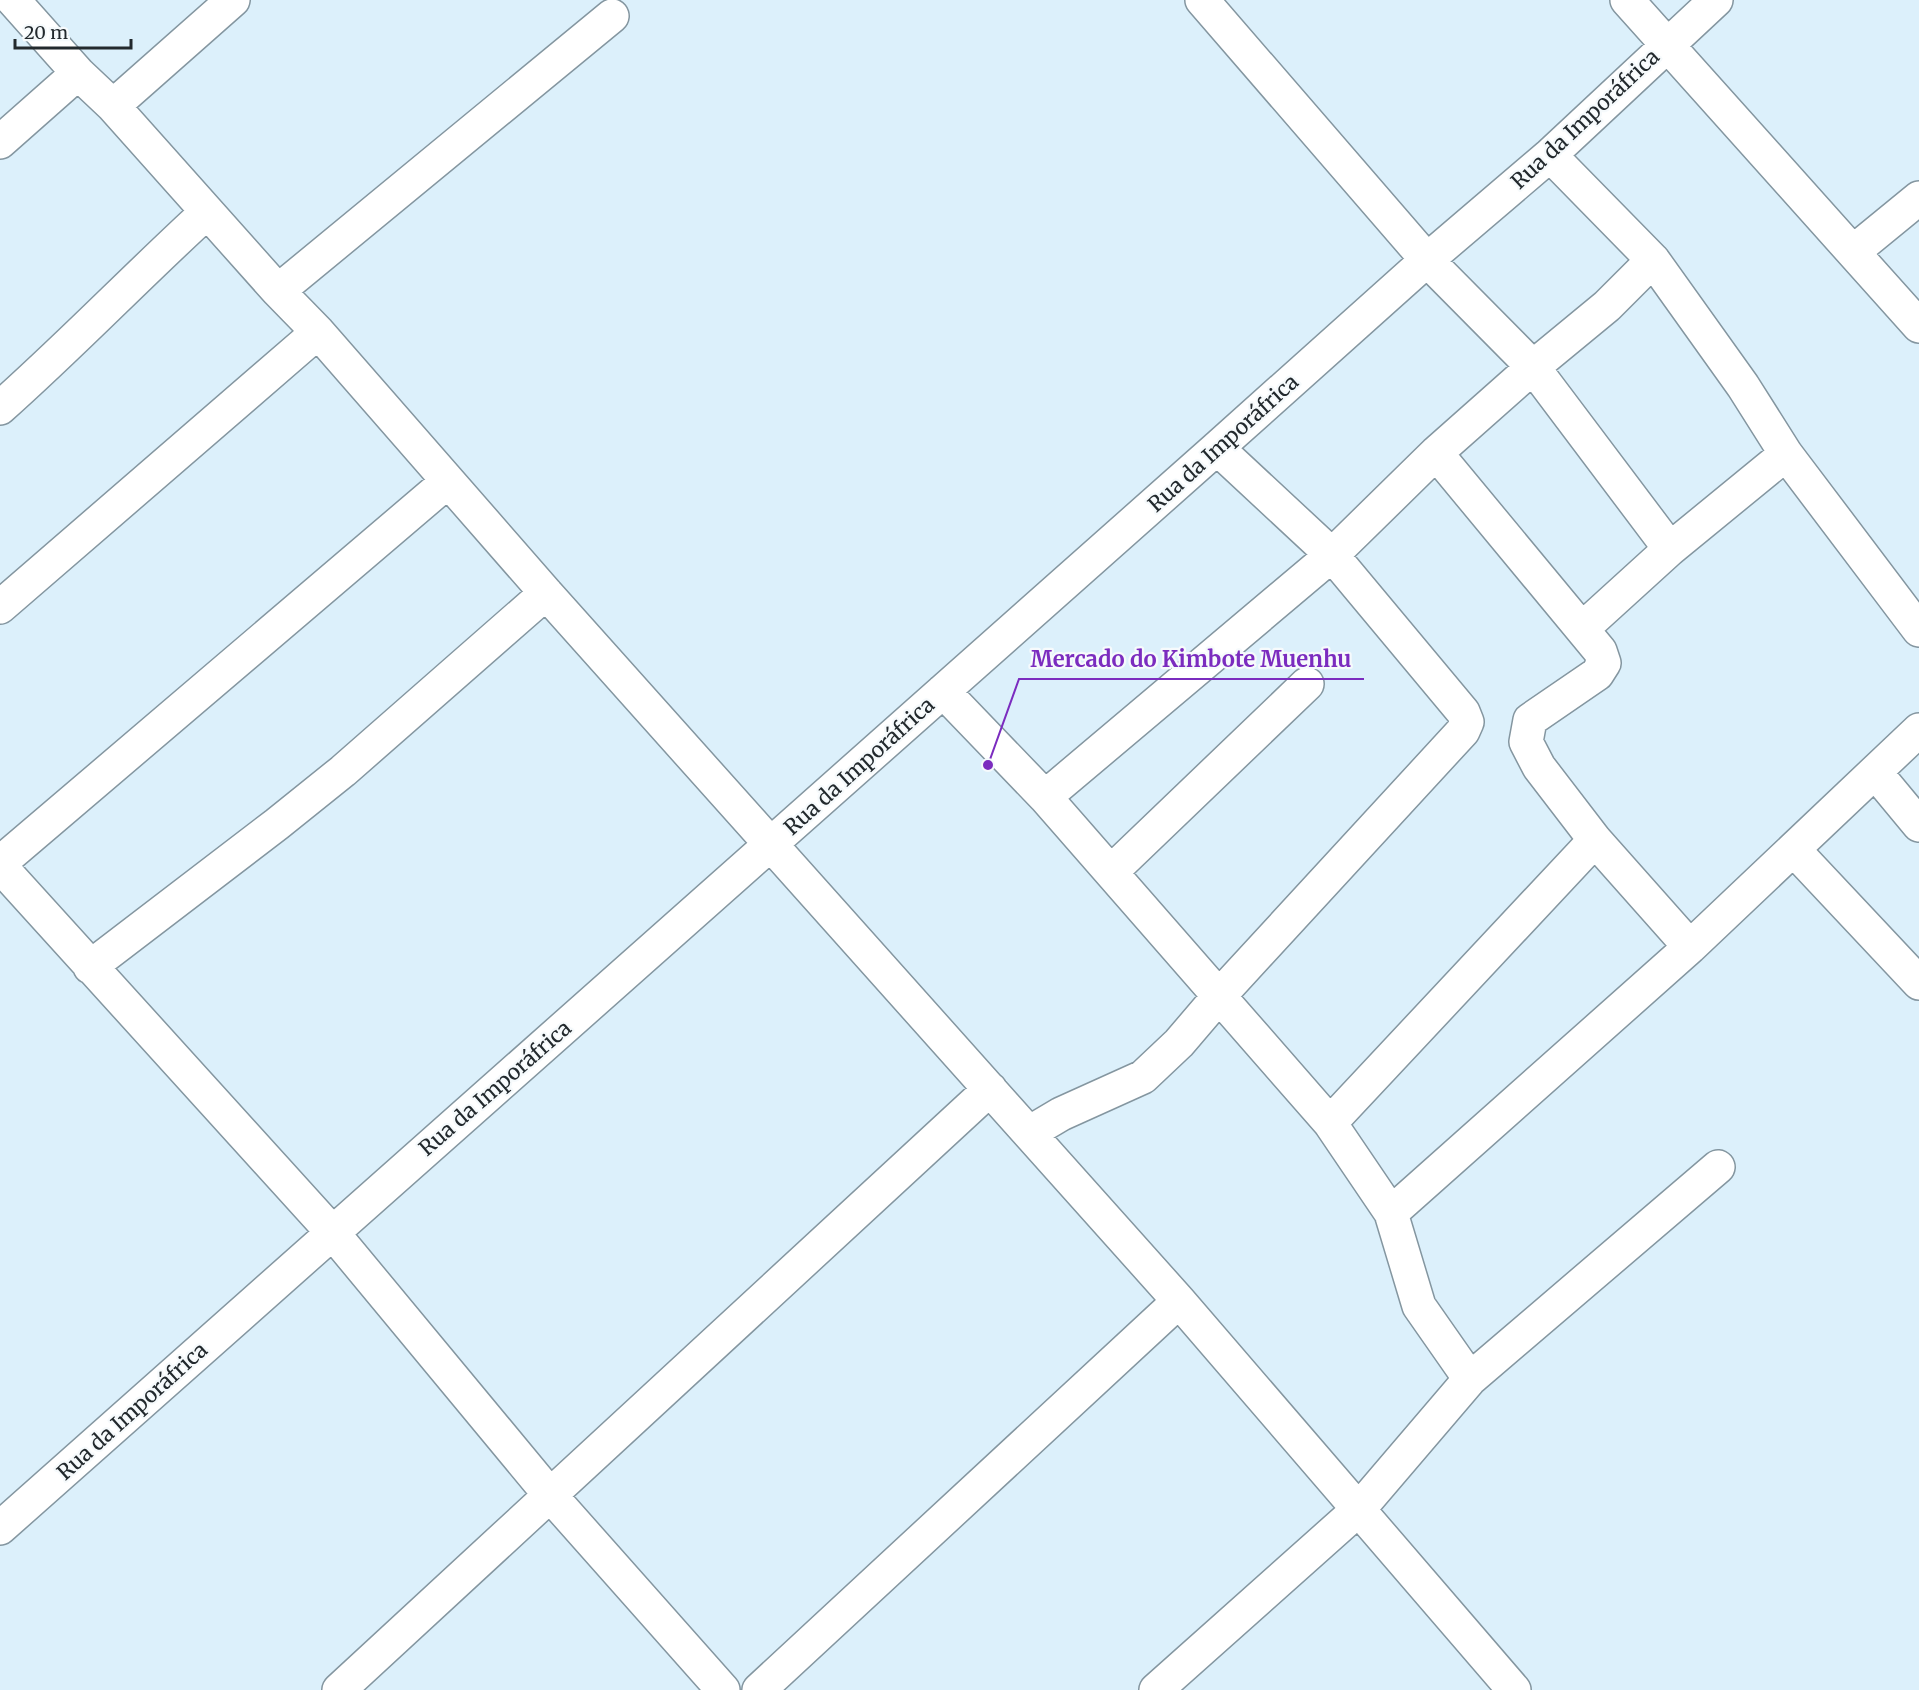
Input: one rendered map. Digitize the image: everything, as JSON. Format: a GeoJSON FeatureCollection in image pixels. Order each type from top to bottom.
{"type":"FeatureCollection","features":[{"type":"Feature","properties":{"kind":"street"},"geometry":{"type":"LineString","coordinates":[[13,0],[318,332],[447,482],[1179,1301],[1514,1690]]}},
{"type":"Feature","properties":{"kind":"street"},"geometry":{"type":"LineString","coordinates":[[112,106],[233,0]]}},
{"type":"Feature","properties":{"kind":"street"},"geometry":{"type":"LineString","coordinates":[[1202,0],[1427,260],[1533,367],[1670,549]]}},
{"type":"Feature","properties":{"kind":"street"},"geometry":{"type":"LineString","coordinates":[[1627,0],[1919,326]]}},
{"type":"Feature","properties":{"kind":"street","name":"Rua da Imporáfrica"},"geometry":{"type":"LineString","coordinates":[[0,1528],[1427,260],[1550,155],[1716,0]]}},
{"type":"Feature","properties":{"kind":"street"},"geometry":{"type":"LineString","coordinates":[[278,291],[612,15]]}},
{"type":"Feature","properties":{"kind":"street"},"geometry":{"type":"LineString","coordinates":[[0,142],[78,73]]}},
{"type":"Feature","properties":{"kind":"street"},"geometry":{"type":"LineString","coordinates":[[1550,155],[1653,260],[1743,386],[1786,454],[1919,630]]}},
{"type":"Feature","properties":{"kind":"street"},"geometry":{"type":"LineString","coordinates":[[1853,252],[1919,198]]}},
{"type":"Feature","properties":{"kind":"street"},"geometry":{"type":"LineString","coordinates":[[0,408],[207,212]]}},
{"type":"Feature","properties":{"kind":"street"},"geometry":{"type":"LineString","coordinates":[[1045,797],[1332,555],[1436,453],[1533,367],[1607,306],[1653,260]]}},
{"type":"Feature","properties":{"kind":"street"},"geometry":{"type":"LineString","coordinates":[[0,607],[318,332]]}},
{"type":"Feature","properties":{"kind":"street"},"geometry":{"type":"LineString","coordinates":[[1029,1133],[1061,1114],[1143,1077],[1179,1043],[1220,995],[1463,731],[1467,722],[1463,712],[1332,555],[1217,448]]}},
{"type":"Feature","properties":{"kind":"street"},"geometry":{"type":"LineString","coordinates":[[1436,453],[1600,651],[1604,663],[1597,674],[1530,720],[1526,742],[1539,767],[1595,840],[1690,947]]}},
{"type":"Feature","properties":{"kind":"street"},"geometry":{"type":"LineString","coordinates":[[1582,629],[1670,549],[1786,454]]}},
{"type":"Feature","properties":{"kind":"street"},"geometry":{"type":"LineString","coordinates":[[447,482],[0,865],[332,1232],[550,1495],[723,1690]]}},
{"type":"Feature","properties":{"kind":"street"},"geometry":{"type":"LineString","coordinates":[[90,967],[343,771],[546,593]]}},
{"type":"Feature","properties":{"kind":"street"},"geometry":{"type":"LineString","coordinates":[[1111,872],[1307,684]]}},
{"type":"Feature","properties":{"kind":"street"},"geometry":{"type":"LineString","coordinates":[[943,691],[1045,797],[1330,1123],[1391,1213],[1419,1306],[1470,1379]]}},
{"type":"Feature","properties":{"kind":"street"},"geometry":{"type":"LineString","coordinates":[[1391,1213],[1690,947],[1919,730]]}},
{"type":"Feature","properties":{"kind":"street"},"geometry":{"type":"LineString","coordinates":[[1875,772],[1919,825]]}},
{"type":"Feature","properties":{"kind":"street"},"geometry":{"type":"LineString","coordinates":[[1330,1123],[1595,840]]}},
{"type":"Feature","properties":{"kind":"street"},"geometry":{"type":"LineString","coordinates":[[1794,850],[1919,983]]}},
{"type":"Feature","properties":{"kind":"street"},"geometry":{"type":"LineString","coordinates":[[339,1690],[990,1089]]}},
{"type":"Feature","properties":{"kind":"street"},"geometry":{"type":"LineString","coordinates":[[1156,1690],[1359,1509],[1470,1379],[1718,1167]]}},
{"type":"Feature","properties":{"kind":"street"},"geometry":{"type":"LineString","coordinates":[[759,1690],[1179,1301]]}},
{"type":"Feature","properties":{"kind":"place","name":"Mercado do Kimbote Muenhu"},"geometry":{"type":"Point","coordinates":[988,765]}}]}
